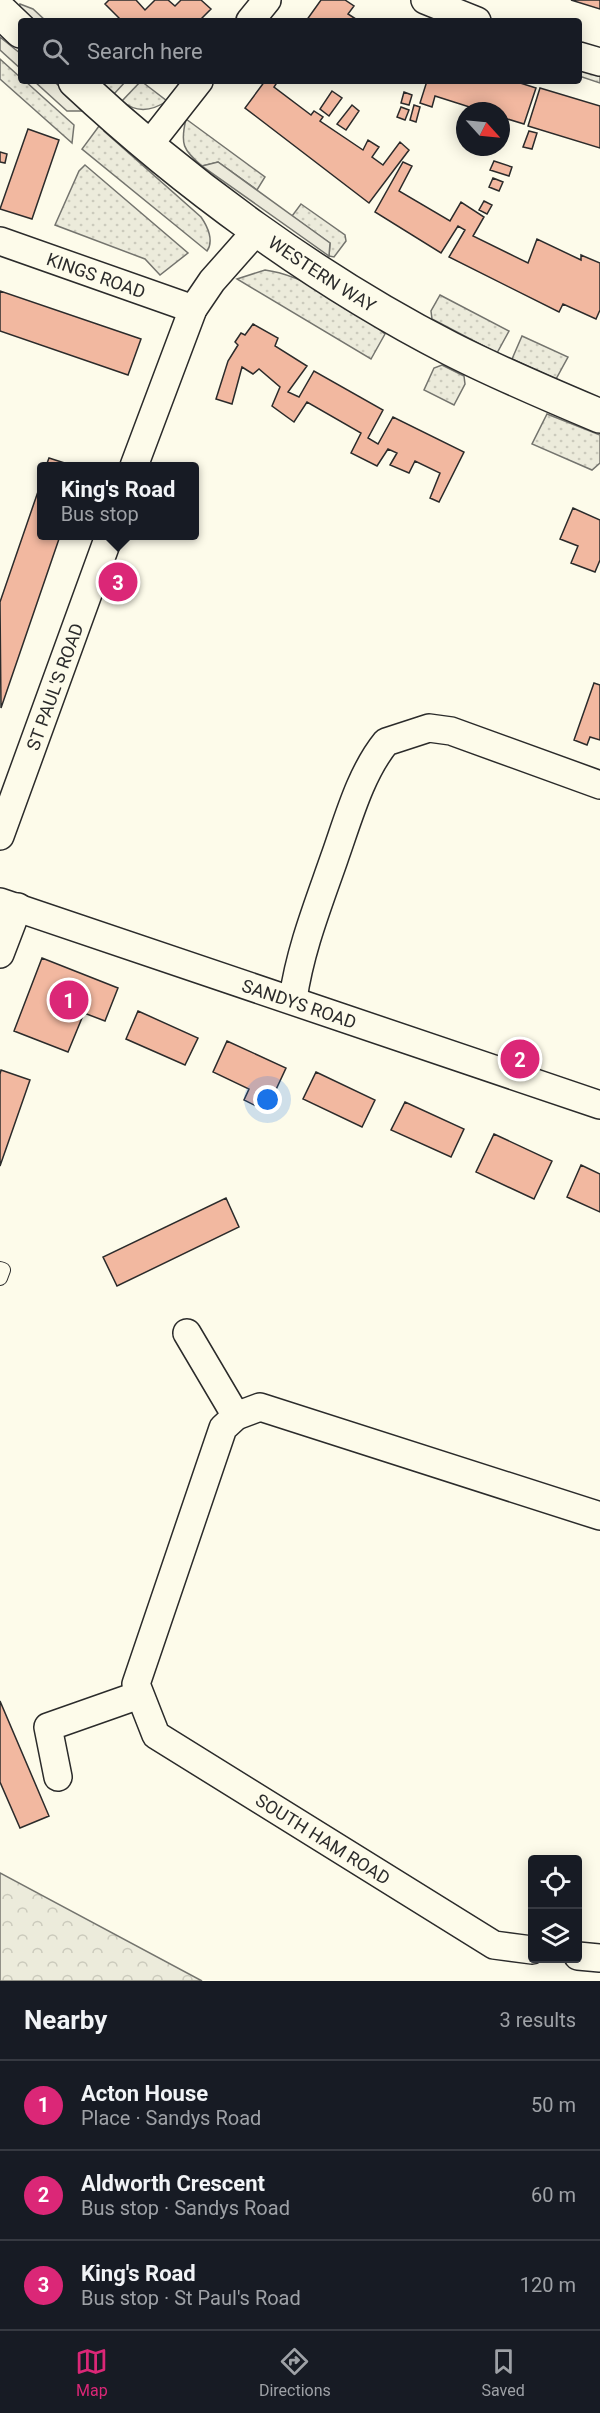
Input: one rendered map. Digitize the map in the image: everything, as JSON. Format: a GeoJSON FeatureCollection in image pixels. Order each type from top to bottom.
{"type":"FeatureCollection","features":[{"type":"Feature","properties":{"kind":"street"},"geometry":{"type":"LineString","coordinates":[[252,18],[267,0]]}},
{"type":"Feature","properties":{"kind":"street"},"geometry":{"type":"LineString","coordinates":[[425,0],[470,18]]}},
{"type":"Feature","properties":{"kind":"street"},"geometry":{"type":"LineString","coordinates":[[0,11],[18,28]]}},
{"type":"Feature","properties":{"kind":"street"},"geometry":{"type":"LineString","coordinates":[[582,57],[600,62]]}},
{"type":"Feature","properties":{"kind":"street","name":"WESTERN WAY"},"geometry":{"type":"LineString","coordinates":[[78,84],[148,146],[258,229],[380,309],[449,348],[600,416]]}},
{"type":"Feature","properties":{"kind":"street"},"geometry":{"type":"LineString","coordinates":[[148,146],[197,84]]}},
{"type":"Feature","properties":{"kind":"street"},"geometry":{"type":"LineString","coordinates":[[136,462],[193,309],[212,280],[258,229]]}},
{"type":"Feature","properties":{"kind":"street","name":"KINGS ROAD"},"geometry":{"type":"LineString","coordinates":[[0,241],[193,309]]}},
{"type":"Feature","properties":{"kind":"street","name":"ST PAUL'S ROAD"},"geometry":{"type":"LineString","coordinates":[[0,836],[108,540]]}},
{"type":"Feature","properties":{"kind":"street"},"geometry":{"type":"LineString","coordinates":[[293,999],[298,963],[343,835],[371,763],[386,742],[429,728],[451,731],[600,785]]}},
{"type":"Feature","properties":{"kind":"street"},"geometry":{"type":"LineString","coordinates":[[0,954],[9,904]]}},
{"type":"Feature","properties":{"kind":"street","name":"SANDYS ROAD"},"geometry":{"type":"LineString","coordinates":[[9,904],[600,1105]]}},
{"type":"Feature","properties":{"kind":"street"},"geometry":{"type":"LineString","coordinates":[[187,1333],[236,1416],[260,1407],[600,1516]]}},
{"type":"Feature","properties":{"kind":"street","name":"SOUTH HAM ROAD"},"geometry":{"type":"LineString","coordinates":[[236,1416],[223,1428],[136,1684],[156,1735],[494,1945],[528,1949]]}},
{"type":"Feature","properties":{"kind":"street"},"geometry":{"type":"LineString","coordinates":[[58,1777],[48,1727],[139,1695]]}},
{"type":"Feature","properties":{"kind":"street"},"geometry":{"type":"LineString","coordinates":[[582,1956],[600,1958]]}},
{"type":"Feature","properties":{"kind":"lane"},"geometry":{"type":"LineString","coordinates":[[0,1269],[3,1270],[0,1278]]}},
{"type":"Feature","properties":{"kind":"green space"},"geometry":{"type":"Polygon","coordinates":[[[0,59],[18,75],[18,84],[28,84],[74,125],[72,143],[0,79],[0,59]]]}},
{"type":"Feature","properties":{"kind":"green space"},"geometry":{"type":"Polygon","coordinates":[[[582,69],[600,74],[600,83],[582,77],[582,69]]]}},
{"type":"Feature","properties":{"kind":"green space"},"geometry":{"type":"Polygon","coordinates":[[[103,84],[123,84],[114,94],[103,84]]]}},
{"type":"Feature","properties":{"kind":"green space"},"geometry":{"type":"Polygon","coordinates":[[[138,84],[145,84],[167,101],[150,109],[138,109],[122,101],[138,84]]]}},
{"type":"Feature","properties":{"kind":"green space"},"geometry":{"type":"Polygon","coordinates":[[[186,119],[265,177],[257,190],[218,162],[202,166],[187,151],[183,141],[186,119]]]}},
{"type":"Feature","properties":{"kind":"green space"},"geometry":{"type":"Polygon","coordinates":[[[102,122],[104,131],[201,217],[209,234],[210,243],[207,251],[82,149],[102,122]]]}},
{"type":"Feature","properties":{"kind":"green space"},"geometry":{"type":"Polygon","coordinates":[[[85,165],[188,253],[160,275],[145,259],[55,225],[79,171],[85,165]]]}},
{"type":"Feature","properties":{"kind":"green space"},"geometry":{"type":"Polygon","coordinates":[[[301,204],[345,235],[346,241],[334,257],[329,256],[330,243],[292,216],[301,204]]]}},
{"type":"Feature","properties":{"kind":"green space"},"geometry":{"type":"Polygon","coordinates":[[[265,270],[296,279],[329,294],[385,334],[371,359],[237,279],[265,270]]]}},
{"type":"Feature","properties":{"kind":"green space"},"geometry":{"type":"Polygon","coordinates":[[[440,295],[509,331],[497,353],[432,319],[431,311],[440,295]]]}},
{"type":"Feature","properties":{"kind":"green space"},"geometry":{"type":"Polygon","coordinates":[[[522,336],[568,357],[556,379],[512,359],[522,336]]]}},
{"type":"Feature","properties":{"kind":"green space"},"geometry":{"type":"Polygon","coordinates":[[[442,365],[464,376],[465,384],[454,405],[424,390],[434,368],[442,365]]]}},
{"type":"Feature","properties":{"kind":"green space"},"geometry":{"type":"Polygon","coordinates":[[[547,414],[600,435],[600,463],[592,470],[532,444],[547,414]]]}},
{"type":"Feature","properties":{"kind":"green space"},"geometry":{"type":"Polygon","coordinates":[[[0,1873],[202,1981],[0,1981],[0,1873]]]}},
{"type":"Feature","properties":{"kind":"shaded area"},"geometry":{"type":"Polygon","coordinates":[[[20,4],[33,9],[43,18],[27,18],[19,11],[20,4]]]}},
{"type":"Feature","properties":{"kind":"shaded area"},"geometry":{"type":"Polygon","coordinates":[[[0,37],[18,52],[18,66],[0,50],[0,37]]]}},
{"type":"Feature","properties":{"kind":"shaded area"},"geometry":{"type":"Polygon","coordinates":[[[37,84],[57,84],[90,111],[67,111],[37,84]]]}},
{"type":"Feature","properties":{"kind":"shaded area"},"geometry":{"type":"Polygon","coordinates":[[[218,162],[330,243],[329,256],[202,166],[218,162]]]}},
{"type":"Feature","properties":{"kind":"building"},"geometry":{"type":"Polygon","coordinates":[[[109,0],[136,0],[145,10],[155,0],[168,0],[175,6],[181,0],[201,0],[211,9],[202,18],[119,18],[105,4],[109,0]]]}},
{"type":"Feature","properties":{"kind":"building"},"geometry":{"type":"Polygon","coordinates":[[[321,0],[345,0],[354,6],[348,14],[354,18],[308,18],[321,0]]]}},
{"type":"Feature","properties":{"kind":"building"},"geometry":{"type":"Polygon","coordinates":[[[571,0],[600,0],[600,9],[571,0]]]}},
{"type":"Feature","properties":{"kind":"building"},"geometry":{"type":"Polygon","coordinates":[[[263,84],[276,84],[274,87],[311,115],[314,111],[323,117],[320,121],[363,150],[368,140],[379,147],[372,157],[383,165],[400,142],[409,150],[369,203],[245,108],[263,84]]]}},
{"type":"Feature","properties":{"kind":"building"},"geometry":{"type":"Polygon","coordinates":[[[426,84],[523,84],[536,88],[524,124],[510,120],[510,102],[456,103],[435,96],[432,107],[420,103],[426,84]]]}},
{"type":"Feature","properties":{"kind":"building"},"geometry":{"type":"Polygon","coordinates":[[[540,88],[600,106],[600,148],[528,126],[540,88]]]}},
{"type":"Feature","properties":{"kind":"building"},"geometry":{"type":"Polygon","coordinates":[[[332,91],[342,98],[329,116],[320,109],[332,91]]]}},
{"type":"Feature","properties":{"kind":"building"},"geometry":{"type":"Polygon","coordinates":[[[404,92],[412,95],[409,105],[401,103],[404,92]]]}},
{"type":"Feature","properties":{"kind":"building"},"geometry":{"type":"Polygon","coordinates":[[[352,105],[359,111],[346,130],[337,124],[352,105]]]}},
{"type":"Feature","properties":{"kind":"building"},"geometry":{"type":"Polygon","coordinates":[[[414,105],[420,107],[416,122],[410,120],[414,105]]]}},
{"type":"Feature","properties":{"kind":"building"},"geometry":{"type":"Polygon","coordinates":[[[401,107],[409,110],[405,120],[397,117],[401,107]]]}},
{"type":"Feature","properties":{"kind":"building"},"geometry":{"type":"Polygon","coordinates":[[[28,129],[59,140],[32,219],[0,209],[28,129]]]}},
{"type":"Feature","properties":{"kind":"building"},"geometry":{"type":"Polygon","coordinates":[[[529,131],[537,133],[532,149],[523,147],[529,131]]]}},
{"type":"Feature","properties":{"kind":"building"},"geometry":{"type":"Polygon","coordinates":[[[0,152],[7,154],[5,163],[0,162],[0,152]]]}},
{"type":"Feature","properties":{"kind":"building"},"geometry":{"type":"Polygon","coordinates":[[[494,161],[512,167],[509,176],[490,170],[494,161]]]}},
{"type":"Feature","properties":{"kind":"building"},"geometry":{"type":"Polygon","coordinates":[[[403,162],[412,166],[399,191],[450,221],[461,202],[484,217],[473,236],[528,263],[537,239],[581,260],[581,255],[600,263],[600,310],[596,319],[563,304],[559,312],[449,257],[465,230],[458,226],[441,253],[375,212],[403,162]]]}},
{"type":"Feature","properties":{"kind":"building"},"geometry":{"type":"Polygon","coordinates":[[[493,178],[503,182],[499,191],[489,187],[493,178]]]}},
{"type":"Feature","properties":{"kind":"building"},"geometry":{"type":"Polygon","coordinates":[[[484,201],[492,205],[487,214],[479,210],[484,201]]]}},
{"type":"Feature","properties":{"kind":"building"},"geometry":{"type":"Polygon","coordinates":[[[0,291],[141,339],[128,375],[0,331],[0,291]]]}},
{"type":"Feature","properties":{"kind":"building"},"geometry":{"type":"Polygon","coordinates":[[[253,324],[278,338],[275,346],[307,366],[288,392],[299,397],[314,371],[383,410],[368,438],[378,444],[393,417],[464,452],[439,502],[430,498],[440,473],[415,461],[409,473],[390,465],[397,453],[388,449],[377,466],[351,453],[361,433],[307,402],[294,422],[272,406],[280,387],[259,369],[253,374],[242,367],[232,404],[216,399],[228,361],[238,345],[235,342],[241,333],[245,335],[253,324]]]}},
{"type":"Feature","properties":{"kind":"building"},"geometry":{"type":"Polygon","coordinates":[[[49,458],[62,462],[48,462],[49,458]]]}},
{"type":"Feature","properties":{"kind":"building"},"geometry":{"type":"Polygon","coordinates":[[[37,495],[37,540],[59,540],[1,708],[0,602],[37,495]]]}},
{"type":"Feature","properties":{"kind":"building"},"geometry":{"type":"Polygon","coordinates":[[[573,508],[600,520],[600,560],[595,572],[571,563],[578,546],[560,539],[573,508]]]}},
{"type":"Feature","properties":{"kind":"building"},"geometry":{"type":"Polygon","coordinates":[[[594,683],[600,685],[600,740],[590,737],[587,745],[574,740],[594,683]]]}},
{"type":"Feature","properties":{"kind":"building"},"geometry":{"type":"Polygon","coordinates":[[[42,958],[118,988],[105,1021],[84,1013],[68,1052],[14,1031],[42,958]]]}},
{"type":"Feature","properties":{"kind":"building"},"geometry":{"type":"Polygon","coordinates":[[[138,1011],[198,1038],[185,1065],[126,1039],[138,1011]]]}},
{"type":"Feature","properties":{"kind":"building"},"geometry":{"type":"Polygon","coordinates":[[[227,1041],[286,1068],[266,1111],[244,1100],[249,1089],[213,1072],[227,1041]]]}},
{"type":"Feature","properties":{"kind":"building"},"geometry":{"type":"Polygon","coordinates":[[[1,1070],[30,1080],[0,1166],[0,1074],[1,1070]]]}},
{"type":"Feature","properties":{"kind":"building"},"geometry":{"type":"Polygon","coordinates":[[[316,1072],[375,1100],[362,1127],[303,1099],[316,1072]]]}},
{"type":"Feature","properties":{"kind":"building"},"geometry":{"type":"Polygon","coordinates":[[[405,1102],[464,1129],[451,1157],[391,1130],[405,1102]]]}},
{"type":"Feature","properties":{"kind":"building"},"geometry":{"type":"Polygon","coordinates":[[[494,1134],[552,1161],[534,1199],[476,1172],[494,1134]]]}},
{"type":"Feature","properties":{"kind":"building"},"geometry":{"type":"Polygon","coordinates":[[[581,1165],[600,1174],[600,1212],[567,1197],[581,1165]]]}},
{"type":"Feature","properties":{"kind":"building"},"geometry":{"type":"Polygon","coordinates":[[[226,1198],[239,1227],[117,1286],[103,1257],[226,1198]]]}},
{"type":"Feature","properties":{"kind":"building"},"geometry":{"type":"Polygon","coordinates":[[[0,1701],[49,1816],[20,1828],[0,1782],[0,1701]]]}},
{"type":"Feature","properties":{"kind":"place","name":"King's Road"},"geometry":{"type":"Point","coordinates":[118,582]}},
{"type":"Feature","properties":{"kind":"place","name":"Acton House"},"geometry":{"type":"Point","coordinates":[69,1000]}},
{"type":"Feature","properties":{"kind":"place","name":"Aldworth Crescent"},"geometry":{"type":"Point","coordinates":[520,1059]}}]}
